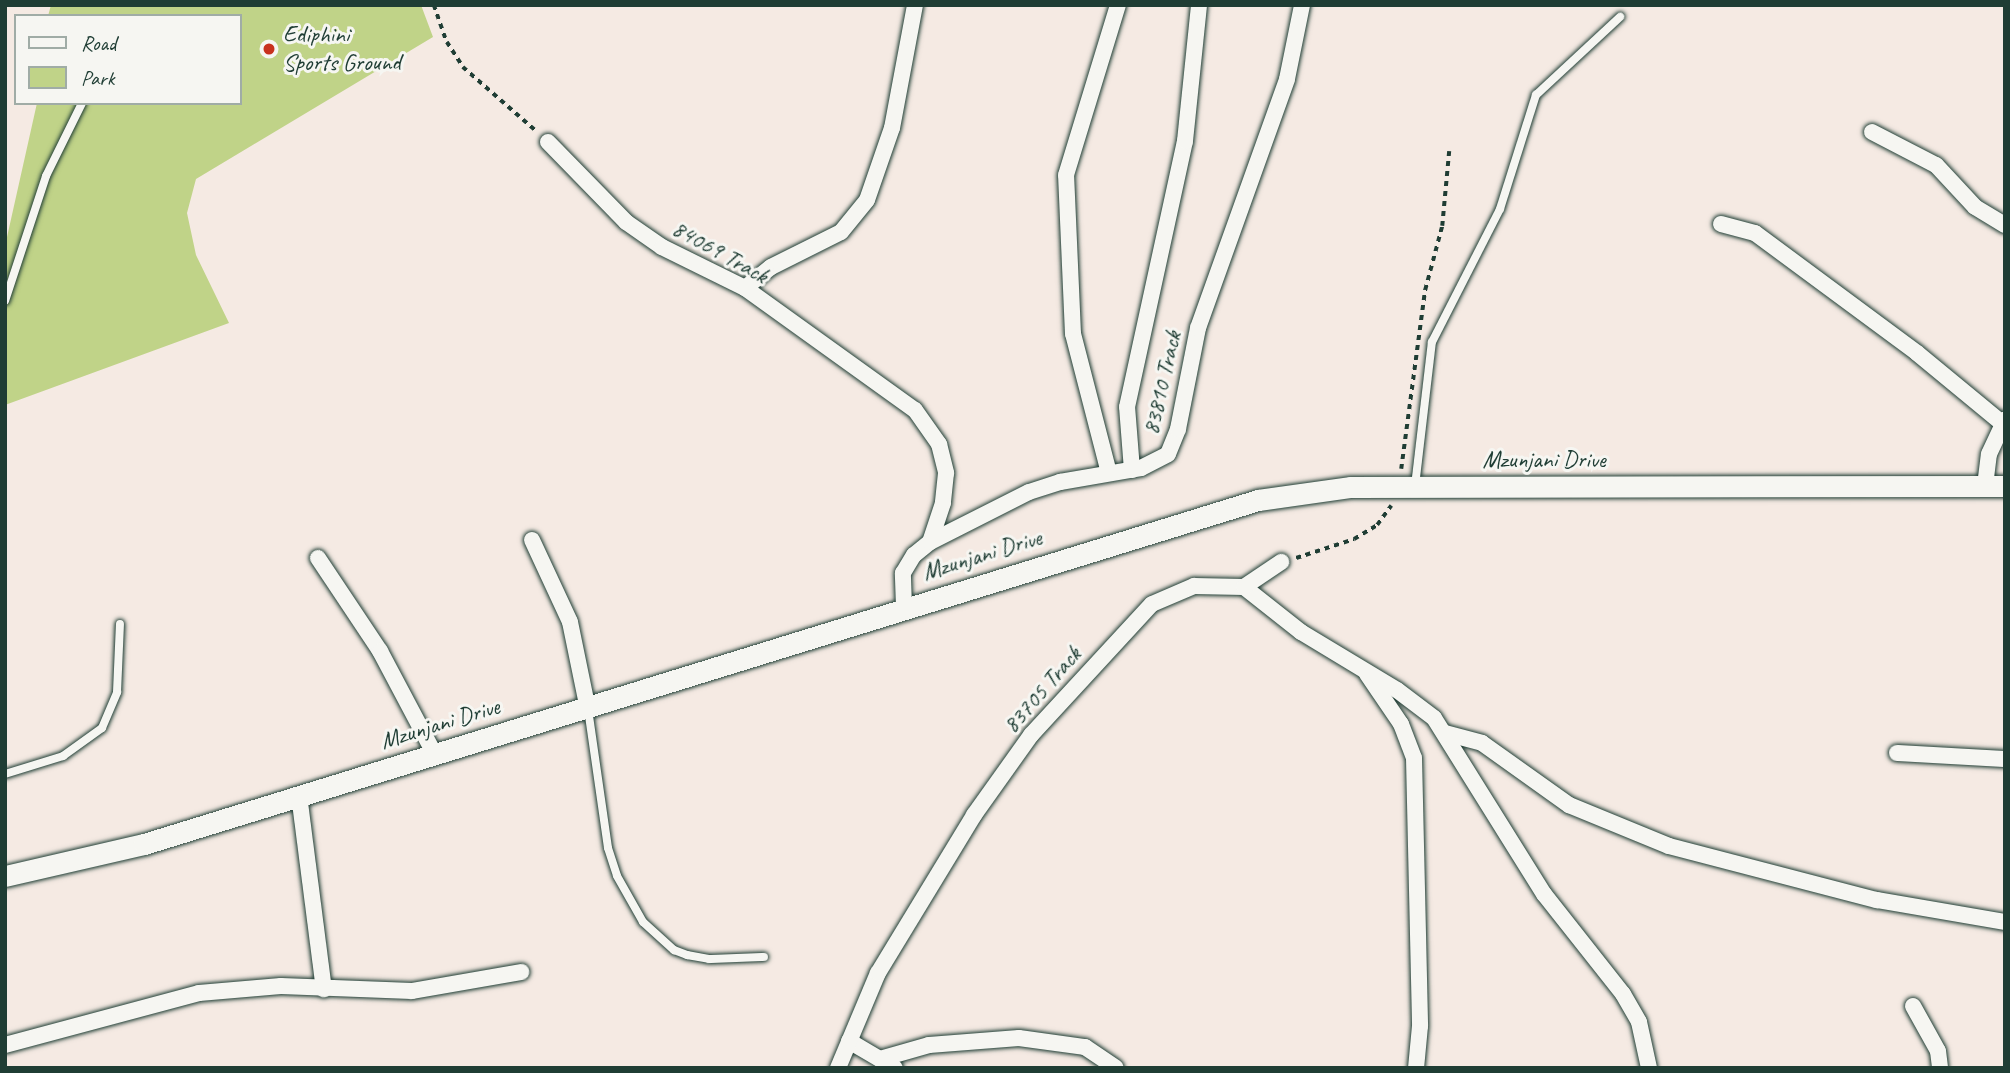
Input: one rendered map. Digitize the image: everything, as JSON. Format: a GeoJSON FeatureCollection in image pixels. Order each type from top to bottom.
{"type":"FeatureCollection","features":[{"type":"Feature","properties":{"kind":"main road","name":"Mzunjani Drive"},"geometry":{"type":"LineString","coordinates":[[5,876],[144,844],[904,607],[1258,500],[1325,489],[1407,487],[1995,486]]}},
{"type":"Feature","properties":{"kind":"street"},"geometry":{"type":"LineString","coordinates":[[745,288],[763,271],[841,232],[855,220],[867,200],[892,128],[915,5]]}},
{"type":"Feature","properties":{"kind":"street"},"geometry":{"type":"LineString","coordinates":[[1109,473],[1073,334],[1066,175],[1118,5]]}},
{"type":"Feature","properties":{"kind":"street"},"geometry":{"type":"LineString","coordinates":[[1132,470],[1127,407],[1185,141],[1199,5]]}},
{"type":"Feature","properties":{"kind":"street","name":"83810 Track"},"geometry":{"type":"LineString","coordinates":[[904,607],[903,573],[914,555],[930,542],[1030,492],[1132,470],[1162,459],[1174,443],[1198,328],[1287,79],[1302,5]]}},
{"type":"Feature","properties":{"kind":"street"},"geometry":{"type":"LineString","coordinates":[[1872,132],[1936,165],[1975,207],[2005,225]]}},
{"type":"Feature","properties":{"kind":"street","name":"84069 Track"},"geometry":{"type":"LineString","coordinates":[[548,142],[635,229],[662,247],[745,288],[915,410],[927,425],[944,459],[946,487],[930,542]]}},
{"type":"Feature","properties":{"kind":"street"},"geometry":{"type":"LineString","coordinates":[[1721,224],[1755,233],[1917,353],[2003,421],[1989,454],[1995,486]]}},
{"type":"Feature","properties":{"kind":"street"},"geometry":{"type":"LineString","coordinates":[[532,540],[569,622],[587,705]]}},
{"type":"Feature","properties":{"kind":"street"},"geometry":{"type":"LineString","coordinates":[[317,558],[380,651],[434,753]]}},
{"type":"Feature","properties":{"kind":"street"},"geometry":{"type":"LineString","coordinates":[[1281,562],[1244,587],[1301,632],[1417,703],[1445,733],[1532,876],[1623,994],[1639,1022],[1650,1068]]}},
{"type":"Feature","properties":{"kind":"street","name":"83705 Track"},"geometry":{"type":"LineString","coordinates":[[840,1066],[878,973],[1004,768],[1031,735],[1152,604],[1194,586],[1244,587]]}},
{"type":"Feature","properties":{"kind":"street"},"geometry":{"type":"LineString","coordinates":[[1364,669],[1401,724],[1414,758],[1420,1026],[1416,1068]]}},
{"type":"Feature","properties":{"kind":"street"},"geometry":{"type":"LineString","coordinates":[[1445,733],[1482,743],[1569,805],[1669,846],[1877,900],[2005,922]]}},
{"type":"Feature","properties":{"kind":"street"},"geometry":{"type":"LineString","coordinates":[[1897,753],[2005,760]]}},
{"type":"Feature","properties":{"kind":"street"},"geometry":{"type":"LineString","coordinates":[[299,795],[324,989]]}},
{"type":"Feature","properties":{"kind":"street"},"geometry":{"type":"LineString","coordinates":[[5,1045],[199,993],[281,986],[412,991],[521,972]]}},
{"type":"Feature","properties":{"kind":"street"},"geometry":{"type":"LineString","coordinates":[[1913,1006],[1938,1051],[1940,1068]]}},
{"type":"Feature","properties":{"kind":"street"},"geometry":{"type":"LineString","coordinates":[[880,1059],[929,1045],[1019,1038],[1085,1047],[1116,1068]]}},
{"type":"Feature","properties":{"kind":"street"},"geometry":{"type":"LineString","coordinates":[[849,1041],[895,1068]]}},
{"type":"Feature","properties":{"kind":"lane"},"geometry":{"type":"LineString","coordinates":[[1407,487],[1432,342],[1500,209],[1536,94],[1620,17]]}},
{"type":"Feature","properties":{"kind":"lane"},"geometry":{"type":"LineString","coordinates":[[5,301],[46,176],[81,105]]}},
{"type":"Feature","properties":{"kind":"lane"},"geometry":{"type":"LineString","coordinates":[[5,774],[63,756],[102,728],[117,692],[120,624]]}},
{"type":"Feature","properties":{"kind":"lane"},"geometry":{"type":"LineString","coordinates":[[587,705],[608,848],[617,876],[643,922],[660,941],[687,955],[709,959],[765,957]]}},
{"type":"Feature","properties":{"kind":"path"},"geometry":{"type":"LineString","coordinates":[[434,5],[447,42],[464,67],[548,142]]}},
{"type":"Feature","properties":{"kind":"path"},"geometry":{"type":"LineString","coordinates":[[1281,562],[1330,550],[1377,526],[1407,487],[1425,290],[1442,226],[1449,151]]}},
{"type":"Feature","properties":{"kind":"green space"},"geometry":{"type":"Polygon","coordinates":[[[51,5],[421,5],[433,37],[196,179],[187,213],[196,255],[229,323],[5,405],[5,246],[37,105],[242,105],[242,14],[49,14],[51,5]]]}},
{"type":"Feature","properties":{"kind":"place","name":"Ediphini Sports Ground"},"geometry":{"type":"Point","coordinates":[269,49]}}]}
